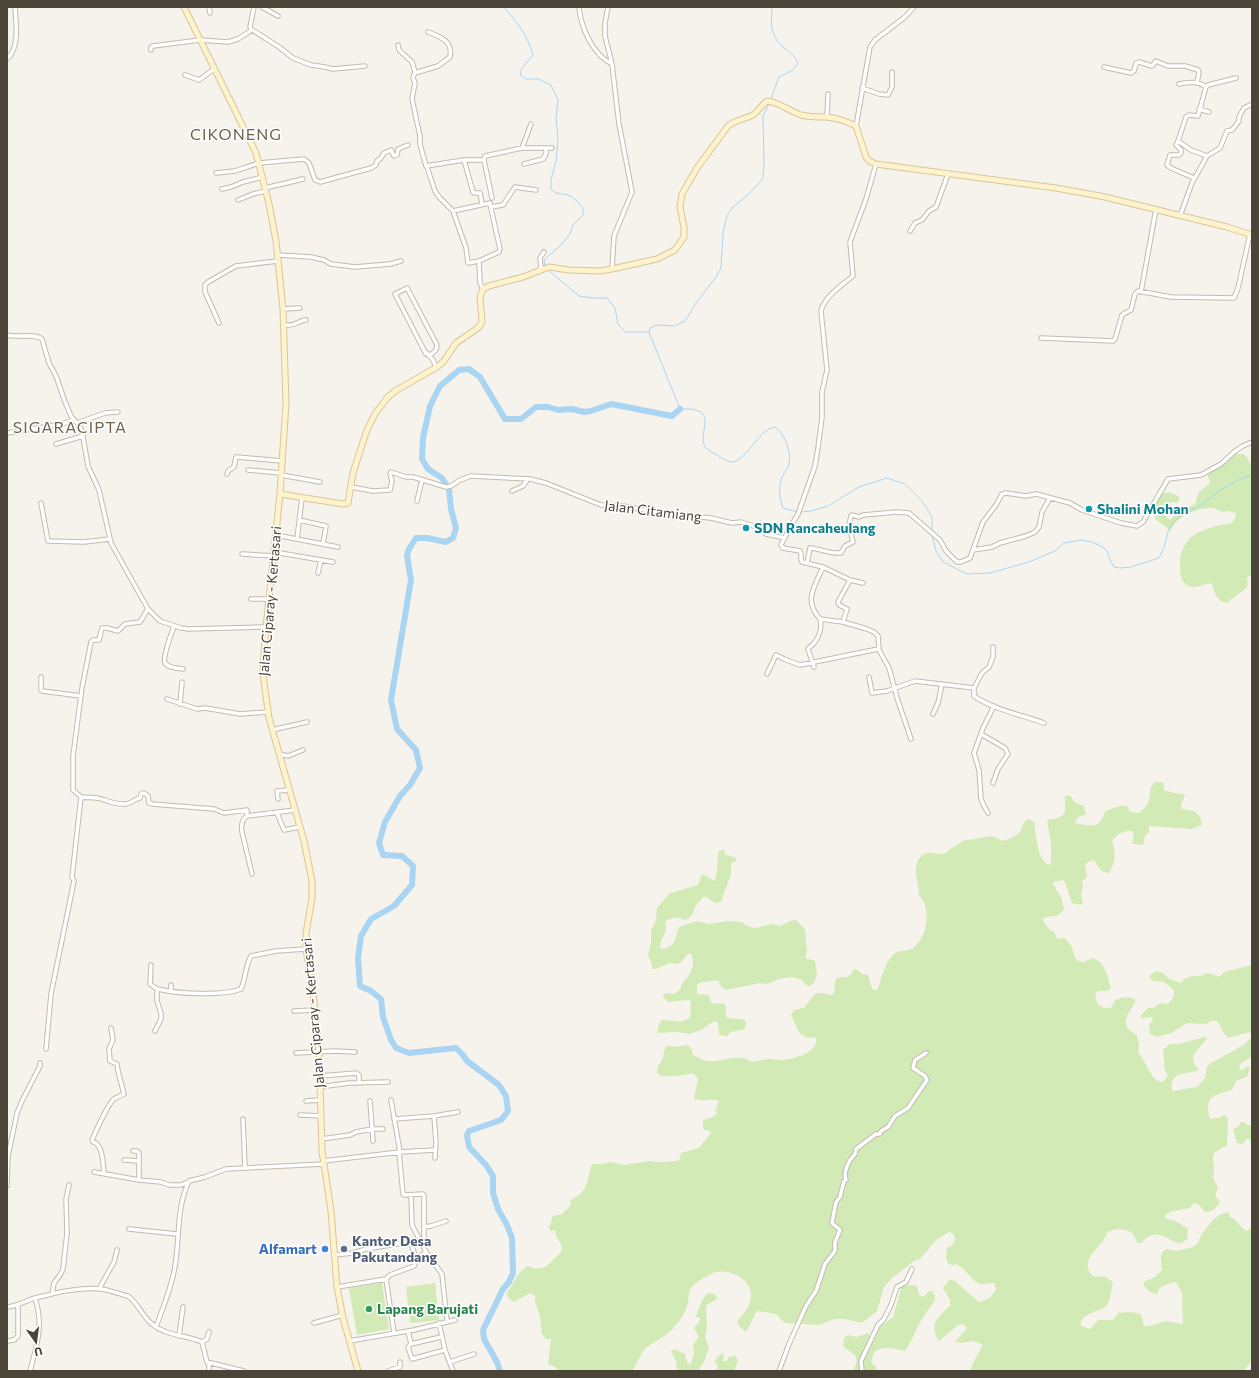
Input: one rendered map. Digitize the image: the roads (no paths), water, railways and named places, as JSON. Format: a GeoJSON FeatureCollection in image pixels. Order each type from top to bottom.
{"type":"FeatureCollection","features":[{"type":"Feature","properties":{"kind":"main road","name":"Jalan Ciparay - Kertasari"},"geometry":{"type":"LineString","coordinates":[[184,7],[252,143],[266,190],[278,255],[284,325],[286,403],[280,494],[263,669],[267,712],[300,827],[312,881],[312,898],[306,933],[306,949],[313,991],[319,1053],[323,1162],[331,1211],[337,1287],[349,1341],[358,1371]]}},
{"type":"Feature","properties":{"kind":"main road"},"geometry":{"type":"LineString","coordinates":[[280,494],[345,504],[349,502],[353,473],[367,430],[375,414],[387,398],[395,391],[444,361],[456,343],[482,324],[480,297],[483,289],[536,273],[549,267],[569,270],[599,271],[657,259],[675,250],[681,243],[685,232],[680,199],[686,185],[728,126],[734,122],[751,116],[765,102],[771,101],[799,114],[813,117],[839,119],[856,126],[866,157],[872,163],[1056,188],[1105,197],[1227,227],[1251,235]]}},
{"type":"Feature","properties":{"kind":"street"},"geometry":{"type":"LineString","coordinates":[[7,59],[16,43],[15,7]]}},
{"type":"Feature","properties":{"kind":"street"},"geometry":{"type":"LineString","coordinates":[[209,7],[210,13]]}},
{"type":"Feature","properties":{"kind":"street"},"geometry":{"type":"LineString","coordinates":[[252,30],[250,27],[254,7]]}},
{"type":"Feature","properties":{"kind":"street"},"geometry":{"type":"LineString","coordinates":[[262,7],[278,16]]}},
{"type":"Feature","properties":{"kind":"street"},"geometry":{"type":"LineString","coordinates":[[579,7],[583,25],[594,49],[600,56],[612,64]]}},
{"type":"Feature","properties":{"kind":"street"},"geometry":{"type":"LineString","coordinates":[[608,7],[605,23],[605,36],[612,64],[620,124],[632,192],[614,236],[612,269]]}},
{"type":"Feature","properties":{"kind":"street"},"geometry":{"type":"LineString","coordinates":[[856,126],[870,47],[875,40],[905,17],[914,7]]}},
{"type":"Feature","properties":{"kind":"street"},"geometry":{"type":"LineString","coordinates":[[151,50],[151,47],[153,46],[200,40],[228,42],[238,39],[252,30]]}},
{"type":"Feature","properties":{"kind":"street"},"geometry":{"type":"LineString","coordinates":[[252,30],[258,32],[293,58],[308,64],[325,66],[333,69],[365,66]]}},
{"type":"Feature","properties":{"kind":"street"},"geometry":{"type":"LineString","coordinates":[[415,72],[438,66],[450,57],[450,49],[446,40],[428,32]]}},
{"type":"Feature","properties":{"kind":"street"},"geometry":{"type":"LineString","coordinates":[[398,45],[399,50],[412,62],[415,72],[413,78],[415,83],[412,99],[420,136],[420,144],[427,167],[435,191],[453,211],[466,247],[468,263],[479,261],[500,251],[490,203],[453,211]]}},
{"type":"Feature","properties":{"kind":"street"},"geometry":{"type":"LineString","coordinates":[[1104,67],[1131,73],[1134,71],[1136,63],[1139,62],[1154,66],[1156,61],[1168,66],[1185,66],[1198,70],[1197,83]]}},
{"type":"Feature","properties":{"kind":"street"},"geometry":{"type":"LineString","coordinates":[[185,75],[199,80],[214,69]]}},
{"type":"Feature","properties":{"kind":"street"},"geometry":{"type":"LineString","coordinates":[[862,88],[879,94],[888,95],[892,87],[892,72]]}},
{"type":"Feature","properties":{"kind":"street"},"geometry":{"type":"LineString","coordinates":[[1194,178],[1167,165],[1170,155],[1179,155],[1181,153],[1181,150],[1176,145],[1186,118],[1189,116],[1197,116],[1208,85],[1236,78]]}},
{"type":"Feature","properties":{"kind":"street"},"geometry":{"type":"LineString","coordinates":[[1179,84],[1197,83],[1206,88]]}},
{"type":"Feature","properties":{"kind":"street"},"geometry":{"type":"LineString","coordinates":[[827,117],[828,94]]}},
{"type":"Feature","properties":{"kind":"street"},"geometry":{"type":"LineString","coordinates":[[1180,216],[1194,178],[1207,156],[1220,148],[1227,131],[1231,131],[1239,121],[1239,117],[1244,108],[1252,104]]}},
{"type":"Feature","properties":{"kind":"street"},"geometry":{"type":"LineString","coordinates":[[1199,109],[1209,112]]}},
{"type":"Feature","properties":{"kind":"street"},"geometry":{"type":"LineString","coordinates":[[522,148],[531,124]]}},
{"type":"Feature","properties":{"kind":"street"},"geometry":{"type":"LineString","coordinates":[[1178,141],[1191,150],[1207,156]]}},
{"type":"Feature","properties":{"kind":"street"},"geometry":{"type":"LineString","coordinates":[[216,173],[233,171],[259,163],[306,160],[309,163],[315,180],[320,182],[371,168],[376,165],[377,161],[381,158],[384,152],[391,150],[395,156],[398,154],[400,146],[408,145]]}},
{"type":"Feature","properties":{"kind":"street"},"geometry":{"type":"LineString","coordinates":[[492,198],[484,160],[485,156],[522,148],[552,148]]}},
{"type":"Feature","properties":{"kind":"street"},"geometry":{"type":"LineString","coordinates":[[524,164],[543,159],[546,154],[546,148]]}},
{"type":"Feature","properties":{"kind":"street"},"geometry":{"type":"LineString","coordinates":[[427,167],[464,160],[484,160]]}},
{"type":"Feature","properties":{"kind":"street"},"geometry":{"type":"LineString","coordinates":[[464,160],[473,193],[480,193],[482,204]]}},
{"type":"Feature","properties":{"kind":"street"},"geometry":{"type":"LineString","coordinates":[[863,583],[850,580],[823,566],[801,561],[800,551],[782,547],[781,545],[798,514],[815,466],[822,417],[823,387],[827,370],[821,311],[828,298],[853,276],[850,242],[866,199],[876,164]]}},
{"type":"Feature","properties":{"kind":"street"},"geometry":{"type":"LineString","coordinates":[[910,231],[914,223],[922,220],[928,210],[936,207],[948,174]]}},
{"type":"Feature","properties":{"kind":"street"},"geometry":{"type":"LineString","coordinates":[[222,189],[230,188],[243,182],[263,178]]}},
{"type":"Feature","properties":{"kind":"street"},"geometry":{"type":"LineString","coordinates":[[238,200],[303,179]]}},
{"type":"Feature","properties":{"kind":"street"},"geometry":{"type":"LineString","coordinates":[[491,207],[503,205],[515,187],[536,190]]}},
{"type":"Feature","properties":{"kind":"street"},"geometry":{"type":"LineString","coordinates":[[1141,292],[1156,210]]}},
{"type":"Feature","properties":{"kind":"street"},"geometry":{"type":"LineString","coordinates":[[1041,338],[1114,341],[1123,314],[1131,310],[1135,294],[1137,292],[1171,297],[1234,298],[1238,288],[1251,235]]}},
{"type":"Feature","properties":{"kind":"street"},"geometry":{"type":"LineString","coordinates":[[542,269],[540,258],[544,252]]}},
{"type":"Feature","properties":{"kind":"street"},"geometry":{"type":"LineString","coordinates":[[278,255],[315,257],[331,264],[355,267],[390,264],[401,261]]}},
{"type":"Feature","properties":{"kind":"street"},"geometry":{"type":"LineString","coordinates":[[219,322],[206,292],[205,285],[236,266],[278,261]]}},
{"type":"Feature","properties":{"kind":"street"},"geometry":{"type":"LineString","coordinates":[[479,261],[480,283],[483,289]]}},
{"type":"Feature","properties":{"kind":"street"},"geometry":{"type":"LineString","coordinates":[[430,356],[436,350],[437,345],[407,288],[395,294],[426,354],[427,353],[430,356],[436,367]]}},
{"type":"Feature","properties":{"kind":"street"},"geometry":{"type":"LineString","coordinates":[[283,309],[300,308]]}},
{"type":"Feature","properties":{"kind":"street"},"geometry":{"type":"LineString","coordinates":[[284,325],[291,326],[302,320],[306,320]]}},
{"type":"Feature","properties":{"kind":"street"},"geometry":{"type":"LineString","coordinates":[[7,335],[38,337],[42,339],[49,363],[56,376],[65,402],[75,421],[80,427],[88,466],[100,490],[113,547],[148,609],[160,621],[189,629],[266,627]]}},
{"type":"Feature","properties":{"kind":"street"},"geometry":{"type":"LineString","coordinates":[[7,433],[62,424],[105,413],[118,412]]}},
{"type":"Feature","properties":{"kind":"street"},"geometry":{"type":"LineString","coordinates":[[56,444],[83,436]]}},
{"type":"Feature","properties":{"kind":"street"},"geometry":{"type":"LineString","coordinates":[[807,563],[810,548],[822,549],[832,554],[840,552],[845,546],[854,542],[849,525],[852,515],[859,517],[863,515],[886,512],[909,513],[940,540],[946,551],[957,562],[961,562],[969,559],[983,522],[996,505],[1002,494],[1006,493],[1026,496],[1036,494],[1070,503],[1082,510],[1120,523],[1139,525],[1143,522],[1168,479],[1202,475],[1221,464],[1235,451],[1252,442]]}},
{"type":"Feature","properties":{"kind":"street"},"geometry":{"type":"LineString","coordinates":[[227,474],[228,471],[234,467],[236,457],[282,461]]}},
{"type":"Feature","properties":{"kind":"street"},"geometry":{"type":"LineString","coordinates":[[248,470],[281,474],[320,482]]}},
{"type":"Feature","properties":{"kind":"street"},"geometry":{"type":"LineString","coordinates":[[351,487],[373,491],[390,490],[392,482],[391,472],[422,480],[417,501]]}},
{"type":"Feature","properties":{"kind":"street","name":"Jalan Citamiang"},"geometry":{"type":"LineString","coordinates":[[422,480],[446,487],[451,486],[460,480],[473,476],[528,479],[546,483],[601,505],[622,506],[661,513],[711,518],[732,523],[741,522],[760,528],[766,534],[785,538]]}},
{"type":"Feature","properties":{"kind":"street"},"geometry":{"type":"LineString","coordinates":[[512,491],[523,486],[528,479]]}},
{"type":"Feature","properties":{"kind":"street"},"geometry":{"type":"LineString","coordinates":[[297,539],[302,498]]}},
{"type":"Feature","properties":{"kind":"street"},"geometry":{"type":"LineString","coordinates":[[973,550],[992,547],[1035,532],[1039,527],[1042,512],[1050,498]]}},
{"type":"Feature","properties":{"kind":"street"},"geometry":{"type":"LineString","coordinates":[[40,503],[48,541],[84,542],[110,539]]}},
{"type":"Feature","properties":{"kind":"street"},"geometry":{"type":"LineString","coordinates":[[299,520],[326,526],[323,544]]}},
{"type":"Feature","properties":{"kind":"street"},"geometry":{"type":"LineString","coordinates":[[276,536],[338,547]]}},
{"type":"Feature","properties":{"kind":"street"},"geometry":{"type":"LineString","coordinates":[[242,554],[274,554],[333,562]]}},
{"type":"Feature","properties":{"kind":"street"},"geometry":{"type":"LineString","coordinates":[[318,573],[321,560]]}},
{"type":"Feature","properties":{"kind":"street"},"geometry":{"type":"LineString","coordinates":[[823,566],[813,586],[811,597],[815,613],[820,619],[843,622],[874,632],[878,636],[878,649],[889,668],[905,724],[911,739]]}},
{"type":"Feature","properties":{"kind":"street"},"geometry":{"type":"LineString","coordinates":[[843,622],[847,609],[839,605],[838,602],[850,580]]}},
{"type":"Feature","properties":{"kind":"street"},"geometry":{"type":"LineString","coordinates":[[251,600],[269,599]]}},
{"type":"Feature","properties":{"kind":"street"},"geometry":{"type":"LineString","coordinates":[[148,609],[140,622],[126,624],[118,631],[102,628],[99,640],[92,641],[81,696],[73,756],[75,793],[81,797],[98,798],[111,803],[130,803],[135,799],[140,798],[142,794],[145,794],[148,796],[149,803],[152,804],[214,809],[224,813],[248,810],[247,816],[244,818],[241,826],[252,874]]}},
{"type":"Feature","properties":{"kind":"street"},"geometry":{"type":"LineString","coordinates":[[814,665],[808,649],[814,644],[819,635],[820,619]]}},
{"type":"Feature","properties":{"kind":"street"},"geometry":{"type":"LineString","coordinates":[[174,626],[169,639],[164,661],[171,667],[183,670]]}},
{"type":"Feature","properties":{"kind":"street"},"geometry":{"type":"LineString","coordinates":[[993,647],[989,667],[982,673],[974,688],[974,696],[994,706],[1044,723]]}},
{"type":"Feature","properties":{"kind":"street"},"geometry":{"type":"LineString","coordinates":[[767,674],[776,655],[797,665],[814,665],[878,649]]}},
{"type":"Feature","properties":{"kind":"street"},"geometry":{"type":"LineString","coordinates":[[41,677],[42,691],[81,696]]}},
{"type":"Feature","properties":{"kind":"street"},"geometry":{"type":"LineString","coordinates":[[869,677],[872,693],[878,693],[915,681],[974,688]]}},
{"type":"Feature","properties":{"kind":"street"},"geometry":{"type":"LineString","coordinates":[[180,704],[182,682]]}},
{"type":"Feature","properties":{"kind":"street"},"geometry":{"type":"LineString","coordinates":[[933,714],[938,703],[942,684]]}},
{"type":"Feature","properties":{"kind":"street"},"geometry":{"type":"LineString","coordinates":[[167,699],[198,709],[205,708],[240,714],[267,712]]}},
{"type":"Feature","properties":{"kind":"street"},"geometry":{"type":"LineString","coordinates":[[988,813],[982,803],[979,770],[974,753],[994,706]]}},
{"type":"Feature","properties":{"kind":"street"},"geometry":{"type":"LineString","coordinates":[[272,730],[307,722]]}},
{"type":"Feature","properties":{"kind":"street"},"geometry":{"type":"LineString","coordinates":[[981,734],[1005,748],[1008,754],[998,769],[993,783]]}},
{"type":"Feature","properties":{"kind":"street"},"geometry":{"type":"LineString","coordinates":[[278,754],[288,756],[303,750]]}},
{"type":"Feature","properties":{"kind":"street"},"geometry":{"type":"LineString","coordinates":[[278,799],[276,791],[289,790]]}},
{"type":"Feature","properties":{"kind":"street"},"geometry":{"type":"LineString","coordinates":[[46,1049],[52,990],[73,890],[74,880],[72,877],[81,797]]}},
{"type":"Feature","properties":{"kind":"street"},"geometry":{"type":"LineString","coordinates":[[247,816],[295,810]]}},
{"type":"Feature","properties":{"kind":"street"},"geometry":{"type":"LineString","coordinates":[[277,813],[284,830],[300,827]]}},
{"type":"Feature","properties":{"kind":"street"},"geometry":{"type":"LineString","coordinates":[[151,965],[150,984],[157,989],[194,993],[234,991],[241,989],[243,985],[245,970],[251,956],[271,952],[306,949]]}},
{"type":"Feature","properties":{"kind":"street"},"geometry":{"type":"LineString","coordinates":[[170,991],[171,985]]}},
{"type":"Feature","properties":{"kind":"street"},"geometry":{"type":"LineString","coordinates":[[155,1032],[161,1019],[161,1013],[157,1001],[157,989]]}},
{"type":"Feature","properties":{"kind":"street"},"geometry":{"type":"LineString","coordinates":[[294,1011],[315,1010]]}},
{"type":"Feature","properties":{"kind":"street"},"geometry":{"type":"LineString","coordinates":[[104,1174],[99,1145],[92,1140],[98,1126],[112,1102],[124,1094],[117,1064],[110,1061],[109,1050],[113,1040],[111,1028]]}},
{"type":"Feature","properties":{"kind":"street"},"geometry":{"type":"LineString","coordinates":[[296,1053],[319,1053],[334,1051],[354,1052]]}},
{"type":"Feature","properties":{"kind":"street"},"geometry":{"type":"LineString","coordinates":[[779,1371],[806,1306],[816,1291],[825,1264],[835,1251],[835,1242],[840,1230],[832,1223],[836,1202],[840,1197],[844,1181],[846,1180],[845,1176],[849,1160],[855,1154],[856,1149],[876,1134],[880,1134],[881,1131],[888,1127],[896,1116],[908,1108],[926,1080],[925,1076],[913,1068],[915,1060],[926,1053]]}},
{"type":"Feature","properties":{"kind":"street"},"geometry":{"type":"LineString","coordinates":[[7,1186],[8,1156],[17,1113],[22,1100],[40,1066],[40,1062]]}},
{"type":"Feature","properties":{"kind":"street"},"geometry":{"type":"LineString","coordinates":[[320,1076],[356,1073],[359,1075],[359,1083]]}},
{"type":"Feature","properties":{"kind":"street"},"geometry":{"type":"LineString","coordinates":[[320,1087],[346,1083],[388,1082]]}},
{"type":"Feature","properties":{"kind":"street"},"geometry":{"type":"LineString","coordinates":[[306,1101],[320,1100]]}},
{"type":"Feature","properties":{"kind":"street"},"geometry":{"type":"LineString","coordinates":[[370,1100],[373,1141]]}},
{"type":"Feature","properties":{"kind":"street"},"geometry":{"type":"LineString","coordinates":[[391,1100],[404,1195],[422,1194],[424,1196],[424,1248]]}},
{"type":"Feature","properties":{"kind":"street"},"geometry":{"type":"LineString","coordinates":[[394,1119],[434,1116],[458,1112]]}},
{"type":"Feature","properties":{"kind":"street"},"geometry":{"type":"LineString","coordinates":[[300,1115],[321,1116]]}},
{"type":"Feature","properties":{"kind":"street"},"geometry":{"type":"LineString","coordinates":[[434,1116],[436,1142],[435,1158]]}},
{"type":"Feature","properties":{"kind":"street"},"geometry":{"type":"LineString","coordinates":[[243,1119],[245,1168]]}},
{"type":"Feature","properties":{"kind":"street"},"geometry":{"type":"LineString","coordinates":[[321,1139],[350,1135],[356,1132],[372,1129],[383,1129]]}},
{"type":"Feature","properties":{"kind":"street"},"geometry":{"type":"LineString","coordinates":[[94,1172],[139,1180],[161,1182],[169,1185],[180,1185],[226,1169],[323,1162],[399,1152],[435,1150]]}},
{"type":"Feature","properties":{"kind":"street"},"geometry":{"type":"LineString","coordinates":[[133,1151],[138,1152],[139,1180]]}},
{"type":"Feature","properties":{"kind":"street"},"geometry":{"type":"LineString","coordinates":[[124,1160],[139,1161]]}},
{"type":"Feature","properties":{"kind":"street"},"geometry":{"type":"LineString","coordinates":[[156,1328],[168,1293],[175,1266],[180,1211],[189,1181]]}},
{"type":"Feature","properties":{"kind":"street"},"geometry":{"type":"LineString","coordinates":[[52,1294],[54,1283],[63,1269],[67,1233],[66,1199],[69,1185]]}},
{"type":"Feature","properties":{"kind":"street"},"geometry":{"type":"LineString","coordinates":[[411,1195],[412,1225],[426,1252],[442,1274],[447,1321]]}},
{"type":"Feature","properties":{"kind":"street"},"geometry":{"type":"LineString","coordinates":[[424,1227],[446,1221]]}},
{"type":"Feature","properties":{"kind":"street"},"geometry":{"type":"LineString","coordinates":[[129,1229],[177,1234]]}},
{"type":"Feature","properties":{"kind":"street"},"geometry":{"type":"LineString","coordinates":[[334,1255],[353,1253],[366,1249],[409,1242],[417,1260]]}},
{"type":"Feature","properties":{"kind":"street"},"geometry":{"type":"LineString","coordinates":[[99,1289],[114,1262],[117,1250]]}},
{"type":"Feature","properties":{"kind":"street"},"geometry":{"type":"LineString","coordinates":[[337,1287],[386,1279],[390,1275],[412,1267],[426,1252]]}},
{"type":"Feature","properties":{"kind":"street"},"geometry":{"type":"LineString","coordinates":[[862,1371],[861,1361],[878,1325],[884,1319],[892,1305],[897,1287],[906,1282],[912,1269]]}},
{"type":"Feature","properties":{"kind":"street"},"geometry":{"type":"LineString","coordinates":[[386,1279],[394,1333]]}},
{"type":"Feature","properties":{"kind":"street"},"geometry":{"type":"LineString","coordinates":[[7,1307],[18,1306],[34,1298],[52,1294],[78,1290],[99,1289],[131,1298],[146,1318],[156,1328],[202,1342],[207,1339],[208,1332]]}},
{"type":"Feature","properties":{"kind":"street"},"geometry":{"type":"LineString","coordinates":[[30,1371],[36,1348],[40,1322],[39,1310],[34,1298]]}},
{"type":"Feature","properties":{"kind":"street"},"geometry":{"type":"LineString","coordinates":[[7,1341],[14,1340],[18,1336],[18,1306]]}},
{"type":"Feature","properties":{"kind":"street"},"geometry":{"type":"LineString","coordinates":[[179,1336],[183,1307]]}},
{"type":"Feature","properties":{"kind":"street"},"geometry":{"type":"LineString","coordinates":[[314,1323],[343,1315]]}},
{"type":"Feature","properties":{"kind":"street"},"geometry":{"type":"LineString","coordinates":[[349,1341],[408,1331],[455,1320]]}},
{"type":"Feature","properties":{"kind":"street"},"geometry":{"type":"LineString","coordinates":[[438,1323],[445,1350],[453,1371]]}},
{"type":"Feature","properties":{"kind":"street"},"geometry":{"type":"LineString","coordinates":[[408,1331],[411,1344],[408,1347],[412,1359],[445,1350]]}},
{"type":"Feature","properties":{"kind":"street"},"geometry":{"type":"LineString","coordinates":[[411,1344],[441,1337]]}},
{"type":"Feature","properties":{"kind":"street"},"geometry":{"type":"LineString","coordinates":[[202,1342],[206,1361],[244,1371]]}},
{"type":"Feature","properties":{"kind":"street"},"geometry":{"type":"LineString","coordinates":[[450,1362],[474,1354]]}},
{"type":"Feature","properties":{"kind":"street"},"geometry":{"type":"LineString","coordinates":[[388,1371],[400,1367],[400,1362]]}},
{"type":"Feature","properties":{"kind":"street"},"geometry":{"type":"LineString","coordinates":[[209,1363],[209,1371]]}},
{"type":"Feature","properties":{"kind":"waterway"},"geometry":{"type":"LineString","coordinates":[[504,7],[525,35],[533,55],[522,68],[520,75],[526,79],[539,79],[551,85],[558,100],[556,119],[558,139],[556,161],[551,180],[551,189],[556,193],[569,195],[583,208],[583,215],[573,225],[570,234],[559,247],[544,260],[545,266]]}},
{"type":"Feature","properties":{"kind":"waterway"},"geometry":{"type":"LineString","coordinates":[[771,99],[779,77],[793,70],[798,63],[794,56],[779,43],[774,34],[772,29],[772,7]]}},
{"type":"Feature","properties":{"kind":"waterway"},"geometry":{"type":"LineString","coordinates":[[649,332],[650,328],[657,325],[675,326],[685,321],[721,268],[723,233],[727,216],[733,207],[751,192],[763,178],[763,116],[769,104]]}},
{"type":"Feature","properties":{"kind":"waterway"},"geometry":{"type":"LineString","coordinates":[[548,270],[579,296],[607,298],[615,308],[618,324],[625,332],[649,332],[680,409],[693,409],[701,412],[704,417],[703,442],[706,448],[710,451],[731,462],[737,461],[747,452],[757,439],[769,429],[775,427],[784,438],[790,459],[789,465],[780,483],[783,508],[798,512]]}},
{"type":"Feature","properties":{"kind":"waterway"},"geometry":{"type":"LineString","coordinates":[[500,1371],[497,1362],[484,1339],[483,1330],[503,1289],[509,1282],[513,1273],[512,1238],[498,1209],[493,1193],[493,1176],[486,1165],[469,1147],[467,1135],[469,1131],[501,1120],[508,1111],[506,1096],[499,1085],[467,1061],[456,1048],[409,1053],[396,1048],[391,1040],[383,1017],[381,999],[371,991],[360,986],[358,958],[361,936],[371,919],[394,906],[412,885],[413,866],[402,856],[383,855],[379,843],[385,822],[400,796],[410,785],[420,768],[416,750],[397,729],[391,700],[411,580],[407,556],[409,549],[416,538],[427,538],[446,542],[453,538],[456,528],[451,509],[449,489],[442,478],[428,469],[422,459],[423,438],[430,406],[440,386],[459,370],[469,369],[480,377],[505,419],[521,419],[536,407],[548,407],[558,410],[572,409],[584,412],[611,404],[672,416],[680,409]]}},
{"type":"Feature","properties":{"kind":"waterway"},"geometry":{"type":"LineString","coordinates":[[932,535],[936,551],[943,562],[967,574],[990,573],[1029,562],[1055,551],[1064,543],[1081,540],[1092,542],[1103,547],[1107,551],[1114,567],[1131,567],[1159,558],[1164,548],[1169,529],[1177,519],[1198,507],[1232,483],[1252,475]]}},
{"type":"Feature","properties":{"kind":"waterway"},"geometry":{"type":"LineString","coordinates":[[801,512],[828,506],[859,487],[887,478],[905,484],[922,501],[932,517],[932,530]]}},
{"type":"Feature","properties":{"kind":"place","name":"Shalini Mohan"},"geometry":{"type":"Point","coordinates":[1089,509]}},
{"type":"Feature","properties":{"kind":"place","name":"SDN Rancaheulang"},"geometry":{"type":"Point","coordinates":[746,528]}},
{"type":"Feature","properties":{"kind":"place","name":"Alfamart"},"geometry":{"type":"Point","coordinates":[325,1249]}},
{"type":"Feature","properties":{"kind":"place","name":"Kantor Desa Pakutandang"},"geometry":{"type":"Point","coordinates":[344,1249]}},
{"type":"Feature","properties":{"kind":"place","name":"Lapang Barujati"},"geometry":{"type":"Point","coordinates":[369,1309]}},
{"type":"Feature","properties":{"kind":"district","name":"CIKONENG"},"geometry":{"type":"Point","coordinates":[236,134]}},
{"type":"Feature","properties":{"kind":"district","name":"SIGARACIPTA"},"geometry":{"type":"Point","coordinates":[70,427]}}]}
